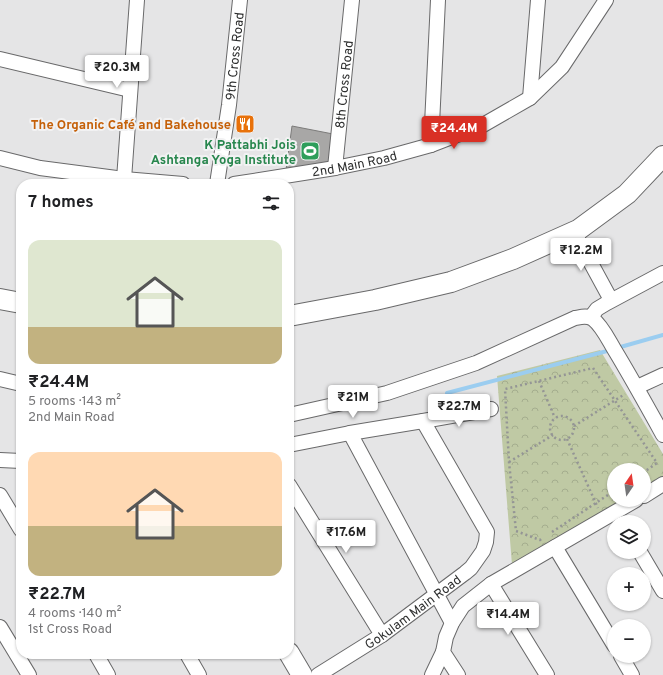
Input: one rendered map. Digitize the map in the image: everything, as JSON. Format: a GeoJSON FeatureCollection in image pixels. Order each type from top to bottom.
{"type":"FeatureCollection","features":[{"type":"Feature","properties":{"kind":"main road"},"geometry":{"type":"LineString","coordinates":[[294,315],[375,300],[451,282],[513,259],[578,230],[627,194],[663,156]]}},
{"type":"Feature","properties":{"kind":"main road"},"geometry":{"type":"LineString","coordinates":[[0,298],[16,302]]}},
{"type":"Feature","properties":{"kind":"main road"},"geometry":{"type":"LineString","coordinates":[[293,659],[302,675]]}},
{"type":"Feature","properties":{"kind":"street"},"geometry":{"type":"LineString","coordinates":[[0,158],[40,168],[124,179],[137,0]]}},
{"type":"Feature","properties":{"kind":"street","name":"9th Cross Road"},"geometry":{"type":"LineString","coordinates":[[218,179],[229,105],[240,0]]}},
{"type":"Feature","properties":{"kind":"street","name":"8th Cross Road"},"geometry":{"type":"LineString","coordinates":[[335,168],[352,0]]}},
{"type":"Feature","properties":{"kind":"street"},"geometry":{"type":"LineString","coordinates":[[431,145],[438,0]]}},
{"type":"Feature","properties":{"kind":"street"},"geometry":{"type":"LineString","coordinates":[[530,98],[538,0]]}},
{"type":"Feature","properties":{"kind":"street","name":"2nd Main Road"},"geometry":{"type":"LineString","coordinates":[[266,179],[335,168],[384,158],[431,145],[483,125],[530,98],[562,67],[606,0]]}},
{"type":"Feature","properties":{"kind":"street"},"geometry":{"type":"LineString","coordinates":[[0,59],[130,90]]}},
{"type":"Feature","properties":{"kind":"street"},"geometry":{"type":"LineString","coordinates":[[574,232],[611,300]]}},
{"type":"Feature","properties":{"kind":"street"},"geometry":{"type":"LineString","coordinates":[[591,317],[597,310],[611,300],[663,272]]}},
{"type":"Feature","properties":{"kind":"street"},"geometry":{"type":"LineString","coordinates":[[294,414],[388,394],[476,363],[575,318],[584,316],[591,317],[597,322],[604,332],[637,387],[663,435]]}},
{"type":"Feature","properties":{"kind":"street"},"geometry":{"type":"LineString","coordinates":[[637,387],[663,374]]}},
{"type":"Feature","properties":{"kind":"street"},"geometry":{"type":"LineString","coordinates":[[0,379],[16,383]]}},
{"type":"Feature","properties":{"kind":"street"},"geometry":{"type":"LineString","coordinates":[[294,444],[491,409]]}},
{"type":"Feature","properties":{"kind":"street","name":"Gokulam Main Road"},"geometry":{"type":"LineString","coordinates":[[318,675],[382,635],[444,608],[483,551],[487,532],[423,422]]}},
{"type":"Feature","properties":{"kind":"street"},"geometry":{"type":"LineString","coordinates":[[350,433],[444,608],[446,637],[443,652],[432,675]]}},
{"type":"Feature","properties":{"kind":"street"},"geometry":{"type":"LineString","coordinates":[[0,460],[16,461]]}},
{"type":"Feature","properties":{"kind":"street"},"geometry":{"type":"LineString","coordinates":[[651,492],[663,484]]}},
{"type":"Feature","properties":{"kind":"street"},"geometry":{"type":"LineString","coordinates":[[294,493],[382,635]]}},
{"type":"Feature","properties":{"kind":"street"},"geometry":{"type":"LineString","coordinates":[[0,494],[16,521]]}},
{"type":"Feature","properties":{"kind":"street"},"geometry":{"type":"LineString","coordinates":[[621,515],[629,507]]}},
{"type":"Feature","properties":{"kind":"street"},"geometry":{"type":"LineString","coordinates":[[444,608],[463,606],[491,584],[607,519]]}},
{"type":"Feature","properties":{"kind":"street"},"geometry":{"type":"LineString","coordinates":[[555,547],[607,633]]}},
{"type":"Feature","properties":{"kind":"street"},"geometry":{"type":"LineString","coordinates":[[644,559],[663,591]]}},
{"type":"Feature","properties":{"kind":"street"},"geometry":{"type":"LineString","coordinates":[[491,584],[546,675]]}},
{"type":"Feature","properties":{"kind":"street"},"geometry":{"type":"LineString","coordinates":[[0,628],[16,655]]}},
{"type":"Feature","properties":{"kind":"street"},"geometry":{"type":"LineString","coordinates":[[443,652],[458,675]]}},
{"type":"Feature","properties":{"kind":"street"},"geometry":{"type":"LineString","coordinates":[[18,659],[28,675]]}},
{"type":"Feature","properties":{"kind":"street"},"geometry":{"type":"LineString","coordinates":[[99,659],[108,675]]}},
{"type":"Feature","properties":{"kind":"street"},"geometry":{"type":"LineString","coordinates":[[190,659],[199,675]]}},
{"type":"Feature","properties":{"kind":"street"},"geometry":{"type":"LineString","coordinates":[[625,663],[632,675]]}},
{"type":"Feature","properties":{"kind":"path"},"geometry":{"type":"LineString","coordinates":[[607,495],[540,540],[516,530],[509,462],[505,389],[593,368],[657,463],[651,467]]}},
{"type":"Feature","properties":{"kind":"path"},"geometry":{"type":"LineString","coordinates":[[539,381],[555,418]]}},
{"type":"Feature","properties":{"kind":"path"},"geometry":{"type":"LineString","coordinates":[[574,426],[615,400]]}},
{"type":"Feature","properties":{"kind":"path"},"geometry":{"type":"LineString","coordinates":[[563,416],[567,416],[574,426],[575,430],[567,439],[559,440],[550,432],[552,421],[555,418],[563,416]]}},
{"type":"Feature","properties":{"kind":"path"},"geometry":{"type":"LineString","coordinates":[[509,462],[553,435]]}},
{"type":"Feature","properties":{"kind":"path"},"geometry":{"type":"LineString","coordinates":[[567,439],[604,519]]}},
{"type":"Feature","properties":{"kind":"green space"},"geometry":{"type":"Polygon","coordinates":[[[600,350],[663,454],[663,477],[651,484],[651,463],[607,463],[607,507],[612,507],[512,565],[497,376],[600,350]]]}},
{"type":"Feature","properties":{"kind":"building","name":"K Pattabhi Jois Ashtanga Yoga Institute"},"geometry":{"type":"Polygon","coordinates":[[[292,126],[333,134],[329,167],[286,170],[292,126]]]}},
{"type":"Feature","properties":{"kind":"waterway"},"geometry":{"type":"LineString","coordinates":[[617,348],[663,335]]}},
{"type":"Feature","properties":{"kind":"waterway"},"geometry":{"type":"LineString","coordinates":[[447,393],[611,350]]}},
{"type":"Feature","properties":{"kind":"place","name":"The Organic Café and Bakehouse"},"geometry":{"type":"Point","coordinates":[245,124]}},
{"type":"Feature","properties":{"kind":"place","name":"K Pattabhi Jois Ashtanga Yoga Institute"},"geometry":{"type":"Point","coordinates":[310,151]}}]}
